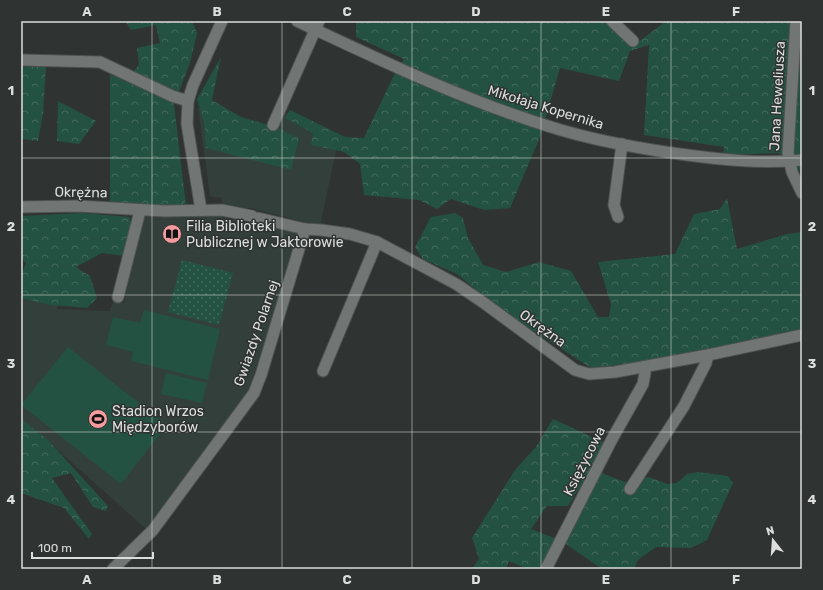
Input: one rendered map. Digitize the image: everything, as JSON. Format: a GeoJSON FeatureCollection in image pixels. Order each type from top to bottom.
{"type":"FeatureCollection","features":[{"type":"Feature","properties":{"kind":"street"},"geometry":{"type":"LineString","coordinates":[[201,210],[187,124],[188,101],[193,85],[222,21]]}},
{"type":"Feature","properties":{"kind":"street","name":"Mikołaja Kopernika"},"geometry":{"type":"LineString","coordinates":[[297,21],[317,25],[410,73],[482,104],[551,127],[587,137],[668,153],[716,159],[762,162],[802,160]]}},
{"type":"Feature","properties":{"kind":"street"},"geometry":{"type":"LineString","coordinates":[[612,21],[633,41]]}},
{"type":"Feature","properties":{"kind":"street","name":"Jana Heweliusza"},"geometry":{"type":"LineString","coordinates":[[796,21],[788,152],[792,172],[802,193]]}},
{"type":"Feature","properties":{"kind":"street"},"geometry":{"type":"LineString","coordinates":[[273,125],[317,25]]}},
{"type":"Feature","properties":{"kind":"street"},"geometry":{"type":"LineString","coordinates":[[21,60],[100,62],[172,96],[188,101]]}},
{"type":"Feature","properties":{"kind":"street"},"geometry":{"type":"LineString","coordinates":[[618,217],[614,205],[622,144]]}},
{"type":"Feature","properties":{"kind":"street","name":"Okrężna"},"geometry":{"type":"LineString","coordinates":[[21,207],[78,206],[140,211],[222,210],[305,229],[350,234],[377,242],[456,284],[575,370],[589,374],[615,372],[644,367],[802,335]]}},
{"type":"Feature","properties":{"kind":"street"},"geometry":{"type":"LineString","coordinates":[[118,298],[140,211]]}},
{"type":"Feature","properties":{"kind":"street","name":"Gwiazdy Polarnej"},"geometry":{"type":"LineString","coordinates":[[113,569],[153,530],[254,393],[261,375],[305,229]]}},
{"type":"Feature","properties":{"kind":"street"},"geometry":{"type":"LineString","coordinates":[[323,371],[377,242]]}},
{"type":"Feature","properties":{"kind":"street"},"geometry":{"type":"LineString","coordinates":[[630,489],[684,406],[706,363],[708,355]]}},
{"type":"Feature","properties":{"kind":"street","name":"Księżycowa"},"geometry":{"type":"LineString","coordinates":[[546,569],[611,441],[643,384],[644,367]]}},
{"type":"Feature","properties":{"kind":"shaded area"},"geometry":{"type":"Polygon","coordinates":[[[198,107],[272,142],[283,112],[339,137],[320,226],[251,208],[238,208],[222,203],[222,198],[210,196],[198,107]]]}},
{"type":"Feature","properties":{"kind":"shaded area"},"geometry":{"type":"Polygon","coordinates":[[[147,215],[221,215],[294,231],[299,236],[248,393],[146,529],[42,436],[21,420],[21,297],[60,298],[57,309],[110,311],[113,300],[124,303],[126,296],[123,292],[143,217],[147,215]]]}},
{"type":"Feature","properties":{"kind":"green space"},"geometry":{"type":"Polygon","coordinates":[[[125,21],[192,21],[197,33],[190,63],[174,104],[186,206],[110,204],[110,75],[119,77],[125,82],[139,65],[137,48],[160,43],[156,25],[131,30],[125,21]]]}},
{"type":"Feature","properties":{"kind":"green space"},"geometry":{"type":"Polygon","coordinates":[[[356,21],[611,21],[637,43],[666,21],[802,21],[802,176],[796,165],[778,153],[723,155],[724,147],[644,135],[649,45],[630,51],[619,81],[560,68],[540,137],[510,208],[484,210],[451,199],[437,209],[419,200],[364,195],[360,164],[344,152],[311,145],[313,133],[285,118],[290,110],[345,137],[364,138],[394,75],[404,59],[356,37],[356,21]]]}},
{"type":"Feature","properties":{"kind":"green space"},"geometry":{"type":"Polygon","coordinates":[[[221,57],[212,100],[241,117],[275,127],[299,138],[291,170],[206,148],[204,122],[197,99],[221,57]]]}},
{"type":"Feature","properties":{"kind":"green space"},"geometry":{"type":"Polygon","coordinates":[[[21,67],[46,67],[43,114],[38,141],[21,139],[21,67]]]}},
{"type":"Feature","properties":{"kind":"green space"},"geometry":{"type":"Polygon","coordinates":[[[58,101],[96,121],[79,144],[57,141],[58,101]]]}},
{"type":"Feature","properties":{"kind":"green space"},"geometry":{"type":"Polygon","coordinates":[[[727,198],[737,249],[787,234],[802,232],[802,329],[649,361],[591,368],[502,311],[457,274],[423,259],[415,247],[431,217],[455,213],[463,218],[468,238],[483,265],[506,272],[539,262],[571,271],[598,317],[609,317],[611,304],[598,262],[675,254],[694,214],[720,209],[727,198]]]}},
{"type":"Feature","properties":{"kind":"green space"},"geometry":{"type":"Polygon","coordinates":[[[82,213],[129,217],[132,226],[125,256],[102,253],[76,267],[90,276],[97,298],[87,308],[50,305],[21,298],[21,276],[26,263],[21,258],[21,216],[82,213]]]}},
{"type":"Feature","properties":{"kind":"green space"},"geometry":{"type":"Polygon","coordinates":[[[182,260],[233,273],[219,325],[168,312],[182,260]]]}},
{"type":"Feature","properties":{"kind":"green space"},"geometry":{"type":"Polygon","coordinates":[[[144,310],[220,329],[208,380],[131,361],[133,352],[106,345],[113,317],[140,323],[144,310]]]}},
{"type":"Feature","properties":{"kind":"green space"},"geometry":{"type":"Polygon","coordinates":[[[68,347],[167,425],[121,484],[21,405],[68,347]]]}},
{"type":"Feature","properties":{"kind":"green space"},"geometry":{"type":"Polygon","coordinates":[[[166,373],[207,383],[202,403],[161,394],[166,373]]]}},
{"type":"Feature","properties":{"kind":"green space"},"geometry":{"type":"Polygon","coordinates":[[[21,419],[48,440],[108,506],[106,511],[93,507],[71,473],[52,478],[92,534],[89,539],[64,508],[21,493],[21,419]]]}},
{"type":"Feature","properties":{"kind":"green space"},"geometry":{"type":"Polygon","coordinates":[[[553,419],[605,443],[593,466],[604,474],[625,482],[649,477],[667,484],[677,483],[687,474],[698,472],[728,476],[733,483],[707,540],[691,548],[656,547],[638,560],[634,569],[602,569],[566,544],[598,477],[589,473],[568,506],[547,506],[531,529],[557,539],[538,569],[527,569],[509,561],[506,569],[472,569],[479,559],[472,538],[515,470],[536,447],[553,419]]]}},
{"type":"Feature","properties":{"kind":"place","name":"Filia Biblioteki Publicznej w Jaktorowie"},"geometry":{"type":"Point","coordinates":[172,234]}},
{"type":"Feature","properties":{"kind":"place","name":"Stadion Wrzos Międzyborów"},"geometry":{"type":"Point","coordinates":[98,419]}}]}
